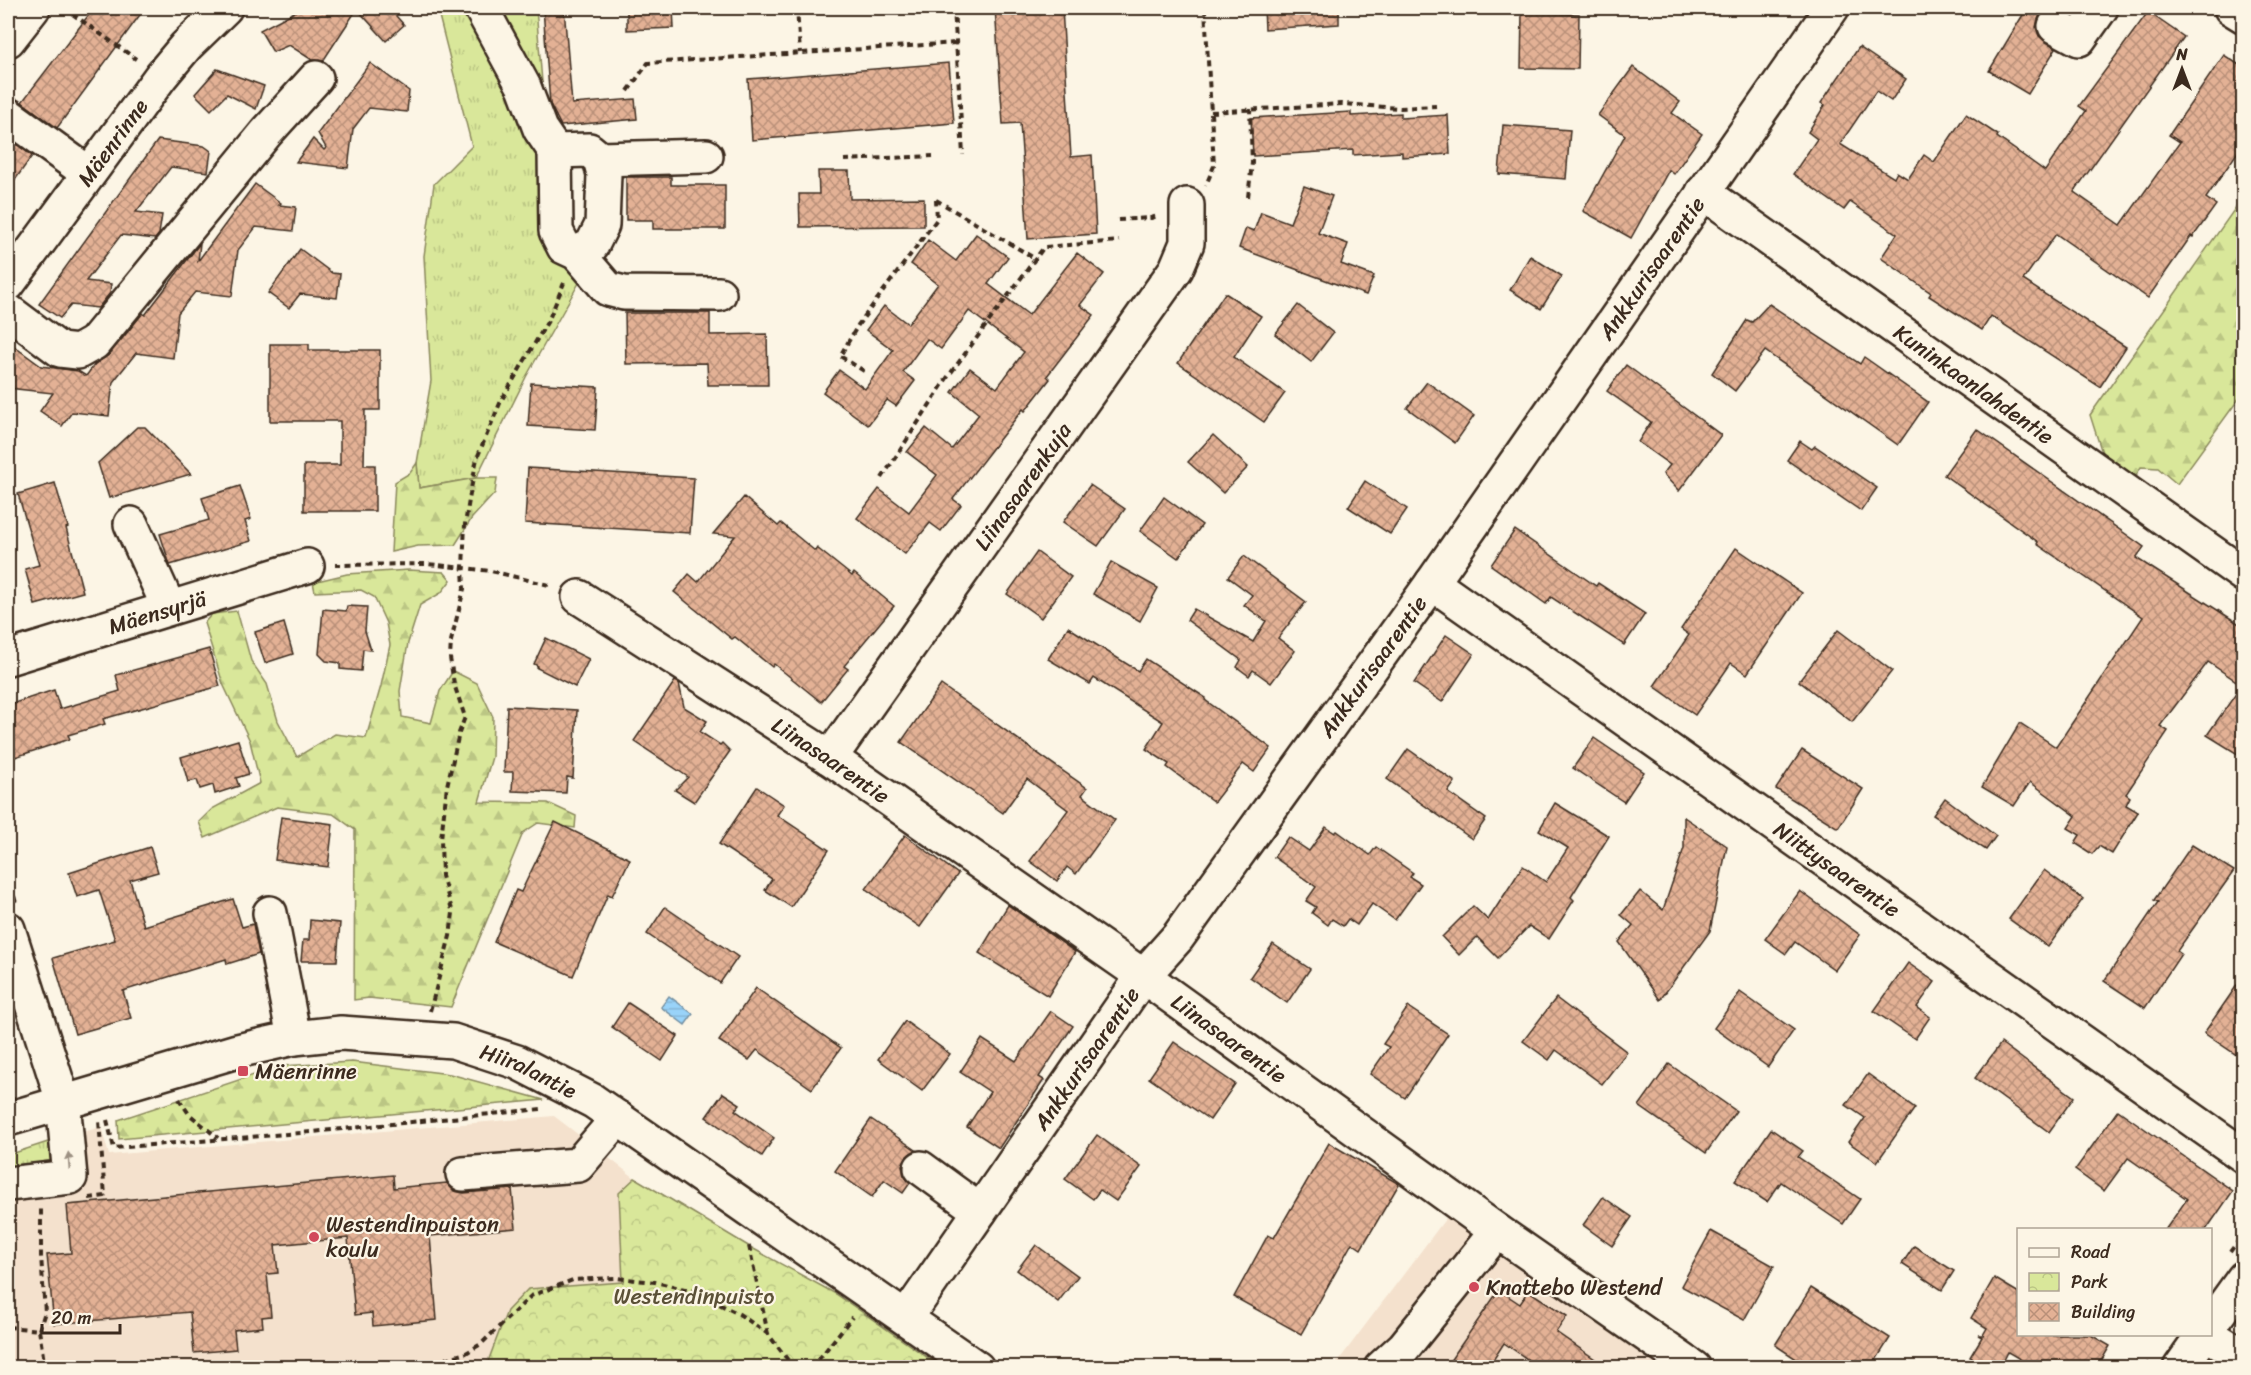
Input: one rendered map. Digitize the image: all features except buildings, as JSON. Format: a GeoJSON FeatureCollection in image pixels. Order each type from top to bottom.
{"type":"FeatureCollection","features":[{"type":"Feature","properties":{"kind":"street"},"geometry":{"type":"LineString","coordinates":[[8,40],[33,8]]}},
{"type":"Feature","properties":{"kind":"street","name":"Mäenrinne"},"geometry":{"type":"LineString","coordinates":[[8,284],[161,76],[186,45],[225,8]]}},
{"type":"Feature","properties":{"kind":"street"},"geometry":{"type":"LineString","coordinates":[[481,8],[524,87],[540,129],[555,151],[556,231],[564,247],[577,253],[608,289],[624,293],[719,294]]}},
{"type":"Feature","properties":{"kind":"street","name":"Ankkurisaarentie"},"geometry":{"type":"LineString","coordinates":[[906,1318],[1143,976],[1178,937],[1432,584],[1832,8]]}},
{"type":"Feature","properties":{"kind":"street"},"geometry":{"type":"LineString","coordinates":[[2055,26],[2079,39],[2101,8]]}},
{"type":"Feature","properties":{"kind":"street"},"geometry":{"type":"LineString","coordinates":[[2231,8],[2244,16]]}},
{"type":"Feature","properties":{"kind":"street"},"geometry":{"type":"LineString","coordinates":[[8,311],[60,350],[78,352],[94,343],[266,134],[316,78]]}},
{"type":"Feature","properties":{"kind":"street"},"geometry":{"type":"LineString","coordinates":[[8,115],[88,173]]}},
{"type":"Feature","properties":{"kind":"street"},"geometry":{"type":"LineString","coordinates":[[555,151],[590,150],[600,159],[604,174],[602,225],[592,245],[577,253]]}},
{"type":"Feature","properties":{"kind":"street"},"geometry":{"type":"LineString","coordinates":[[600,159],[706,156]]}},
{"type":"Feature","properties":{"kind":"street","name":"Kuninkaanlahdentie"},"geometry":{"type":"LineString","coordinates":[[1703,192],[2244,575]]}},
{"type":"Feature","properties":{"kind":"street","name":"Liinasaarenkuja"},"geometry":{"type":"LineString","coordinates":[[830,758],[1176,269],[1187,243],[1187,205]]}},
{"type":"Feature","properties":{"kind":"street"},"geometry":{"type":"LineString","coordinates":[[131,524],[169,608]]}},
{"type":"Feature","properties":{"kind":"street","name":"Mäensyrjä"},"geometry":{"type":"LineString","coordinates":[[8,658],[307,566]]}},
{"type":"Feature","properties":{"kind":"street","name":"Niittysaarentie"},"geometry":{"type":"LineString","coordinates":[[1432,584],[2244,1156]]}},
{"type":"Feature","properties":{"kind":"street","name":"Liinasaarentie"},"geometry":{"type":"LineString","coordinates":[[579,597],[830,758],[1143,976],[1497,1231],[1694,1368]]}},
{"type":"Feature","properties":{"kind":"street"},"geometry":{"type":"LineString","coordinates":[[270,913],[294,1038]]}},
{"type":"Feature","properties":{"kind":"street"},"geometry":{"type":"LineString","coordinates":[[8,929],[63,1101],[70,1177],[8,1184]]}},
{"type":"Feature","properties":{"kind":"street","name":"Hiiralantie"},"geometry":{"type":"LineString","coordinates":[[8,1119],[237,1051],[294,1038],[341,1033],[453,1041],[517,1062],[593,1101],[977,1368]]}},
{"type":"Feature","properties":{"kind":"street"},"geometry":{"type":"LineString","coordinates":[[463,1174],[578,1166],[618,1118]]}},
{"type":"Feature","properties":{"kind":"street"},"geometry":{"type":"LineString","coordinates":[[921,1168],[980,1211]]}},
{"type":"Feature","properties":{"kind":"street"},"geometry":{"type":"LineString","coordinates":[[1381,1368],[1404,1347],[1497,1231]]}},
{"type":"Feature","properties":{"kind":"street"},"geometry":{"type":"LineString","coordinates":[[2212,1324],[2244,1278]]}},
{"type":"Feature","properties":{"kind":"street"},"geometry":{"type":"LineString","coordinates":[[2180,1368],[2205,1336]]}},
{"type":"Feature","properties":{"kind":"street"},"geometry":{"type":"LineString","coordinates":[[2208,1336],[2244,1358]]}},
{"type":"Feature","properties":{"kind":"path"},"geometry":{"type":"LineString","coordinates":[[64,8],[161,76]]}},
{"type":"Feature","properties":{"kind":"path"},"geometry":{"type":"LineString","coordinates":[[797,8],[800,53]]}},
{"type":"Feature","properties":{"kind":"path"},"geometry":{"type":"LineString","coordinates":[[954,8],[963,155]]}},
{"type":"Feature","properties":{"kind":"path"},"geometry":{"type":"LineString","coordinates":[[1118,220],[1151,218],[1187,205],[1207,183],[1214,166],[1205,8]]}},
{"type":"Feature","properties":{"kind":"path"},"geometry":{"type":"LineString","coordinates":[[628,91],[648,63],[956,43]]}},
{"type":"Feature","properties":{"kind":"path"},"geometry":{"type":"LineString","coordinates":[[1211,112],[1341,104],[1400,108],[1436,106]]}},
{"type":"Feature","properties":{"kind":"path"},"geometry":{"type":"LineString","coordinates":[[1248,197],[1252,163],[1250,109]]}},
{"type":"Feature","properties":{"kind":"path"},"geometry":{"type":"LineString","coordinates":[[844,160],[933,156]]}},
{"type":"Feature","properties":{"kind":"path"},"geometry":{"type":"LineString","coordinates":[[864,371],[840,356],[858,325],[937,219],[936,200],[1036,259]]}},
{"type":"Feature","properties":{"kind":"path"},"geometry":{"type":"LineString","coordinates":[[882,478],[947,378],[1044,248],[1119,241]]}},
{"type":"Feature","properties":{"kind":"path"},"geometry":{"type":"LineString","coordinates":[[429,1017],[450,936],[453,913],[442,876],[441,839],[447,786],[465,717],[454,684],[450,658],[451,641],[464,589],[465,524],[477,458],[501,401],[549,319],[577,253]]}},
{"type":"Feature","properties":{"kind":"path"},"geometry":{"type":"LineString","coordinates":[[307,566],[428,564],[490,571],[545,583],[579,597]]}},
{"type":"Feature","properties":{"kind":"path"},"geometry":{"type":"LineString","coordinates":[[174,1092],[189,1114],[218,1138]]}},
{"type":"Feature","properties":{"kind":"path"},"geometry":{"type":"LineString","coordinates":[[105,1113],[114,1148],[312,1132],[547,1108]]}},
{"type":"Feature","properties":{"kind":"path"},"geometry":{"type":"LineString","coordinates":[[84,1198],[105,1196],[98,1115]]}},
{"type":"Feature","properties":{"kind":"path"},"geometry":{"type":"LineString","coordinates":[[40,1202],[45,1312],[39,1330],[45,1368]]}},
{"type":"Feature","properties":{"kind":"path"},"geometry":{"type":"LineString","coordinates":[[741,1240],[750,1247],[768,1334]]}},
{"type":"Feature","properties":{"kind":"path"},"geometry":{"type":"LineString","coordinates":[[404,1368],[466,1353],[482,1344],[531,1296],[573,1280],[616,1278],[655,1282],[693,1291],[739,1314],[768,1334],[794,1368]]}},
{"type":"Feature","properties":{"kind":"path"},"geometry":{"type":"LineString","coordinates":[[812,1368],[871,1294]]}},
{"type":"Feature","properties":{"kind":"path"},"geometry":{"type":"LineString","coordinates":[[8,1327],[39,1330]]}},
{"type":"Feature","properties":{"kind":"path"},"geometry":{"type":"LineString","coordinates":[[83,1368],[104,1365],[123,1368]]}},
{"type":"Feature","properties":{"kind":"shaded area","name":"Westendinpuiston koulu"},"geometry":{"type":"Polygon","coordinates":[[[554,1116],[635,1178],[619,1193],[623,1282],[528,1289],[507,1311],[486,1367],[8,1368],[8,1180],[55,1165],[48,1142],[101,1127],[109,1155],[554,1116]]]}},
{"type":"Feature","properties":{"kind":"shaded area","name":"Knattebo Westend"},"geometry":{"type":"Polygon","coordinates":[[[1449,1214],[1669,1368],[1333,1368],[1449,1214]]]}},
{"type":"Feature","properties":{"kind":"green space"},"geometry":{"type":"Polygon","coordinates":[[[437,8],[536,8],[548,156],[584,274],[526,377],[476,478],[419,488],[417,463],[431,381],[424,256],[434,184],[472,146],[437,8]]]}},
{"type":"Feature","properties":{"kind":"green space"},"geometry":{"type":"Polygon","coordinates":[[[2243,197],[2243,393],[2177,484],[2158,468],[2141,467],[2133,481],[2105,462],[2090,415],[2243,197]]]}},
{"type":"Feature","properties":{"kind":"green space"},"geometry":{"type":"Polygon","coordinates":[[[417,463],[419,488],[476,478],[497,478],[495,493],[472,518],[455,545],[418,546],[391,552],[395,482],[410,473],[417,463]]]}},
{"type":"Feature","properties":{"kind":"green space"},"geometry":{"type":"Polygon","coordinates":[[[409,570],[444,572],[451,580],[441,593],[420,605],[408,643],[400,691],[402,717],[431,723],[440,691],[453,671],[477,683],[493,717],[492,757],[479,802],[548,803],[576,816],[575,828],[538,823],[523,833],[451,1007],[369,998],[354,1000],[355,830],[333,814],[277,807],[205,838],[199,822],[212,809],[260,783],[250,741],[223,684],[204,623],[212,614],[237,611],[251,661],[267,684],[278,721],[297,757],[335,734],[366,738],[390,645],[386,623],[374,597],[361,590],[315,592],[313,582],[347,574],[409,570]]]}},
{"type":"Feature","properties":{"kind":"green space"},"geometry":{"type":"Polygon","coordinates":[[[352,1062],[450,1074],[544,1100],[119,1139],[118,1120],[281,1066],[352,1062]]]}},
{"type":"Feature","properties":{"kind":"green space"},"geometry":{"type":"Polygon","coordinates":[[[48,1142],[55,1165],[8,1180],[8,1155],[48,1142]]]}},
{"type":"Feature","properties":{"kind":"green space","name":"Westendinpuisto"},"geometry":{"type":"Polygon","coordinates":[[[635,1178],[750,1247],[836,1294],[941,1367],[486,1367],[507,1311],[528,1289],[623,1282],[619,1193],[635,1178]]]}},
{"type":"Feature","properties":{"kind":"water"},"geometry":{"type":"Polygon","coordinates":[[[669,996],[693,1014],[685,1025],[661,1007],[669,996]]]}},
{"type":"Feature","properties":{"kind":"place","name":"Mäenrinne"},"geometry":{"type":"Point","coordinates":[243,1071]}},
{"type":"Feature","properties":{"kind":"place","name":"Westendinpuiston koulu"},"geometry":{"type":"Point","coordinates":[314,1237]}},
{"type":"Feature","properties":{"kind":"place","name":"Knattebo Westend"},"geometry":{"type":"Point","coordinates":[1474,1287]}}]}
